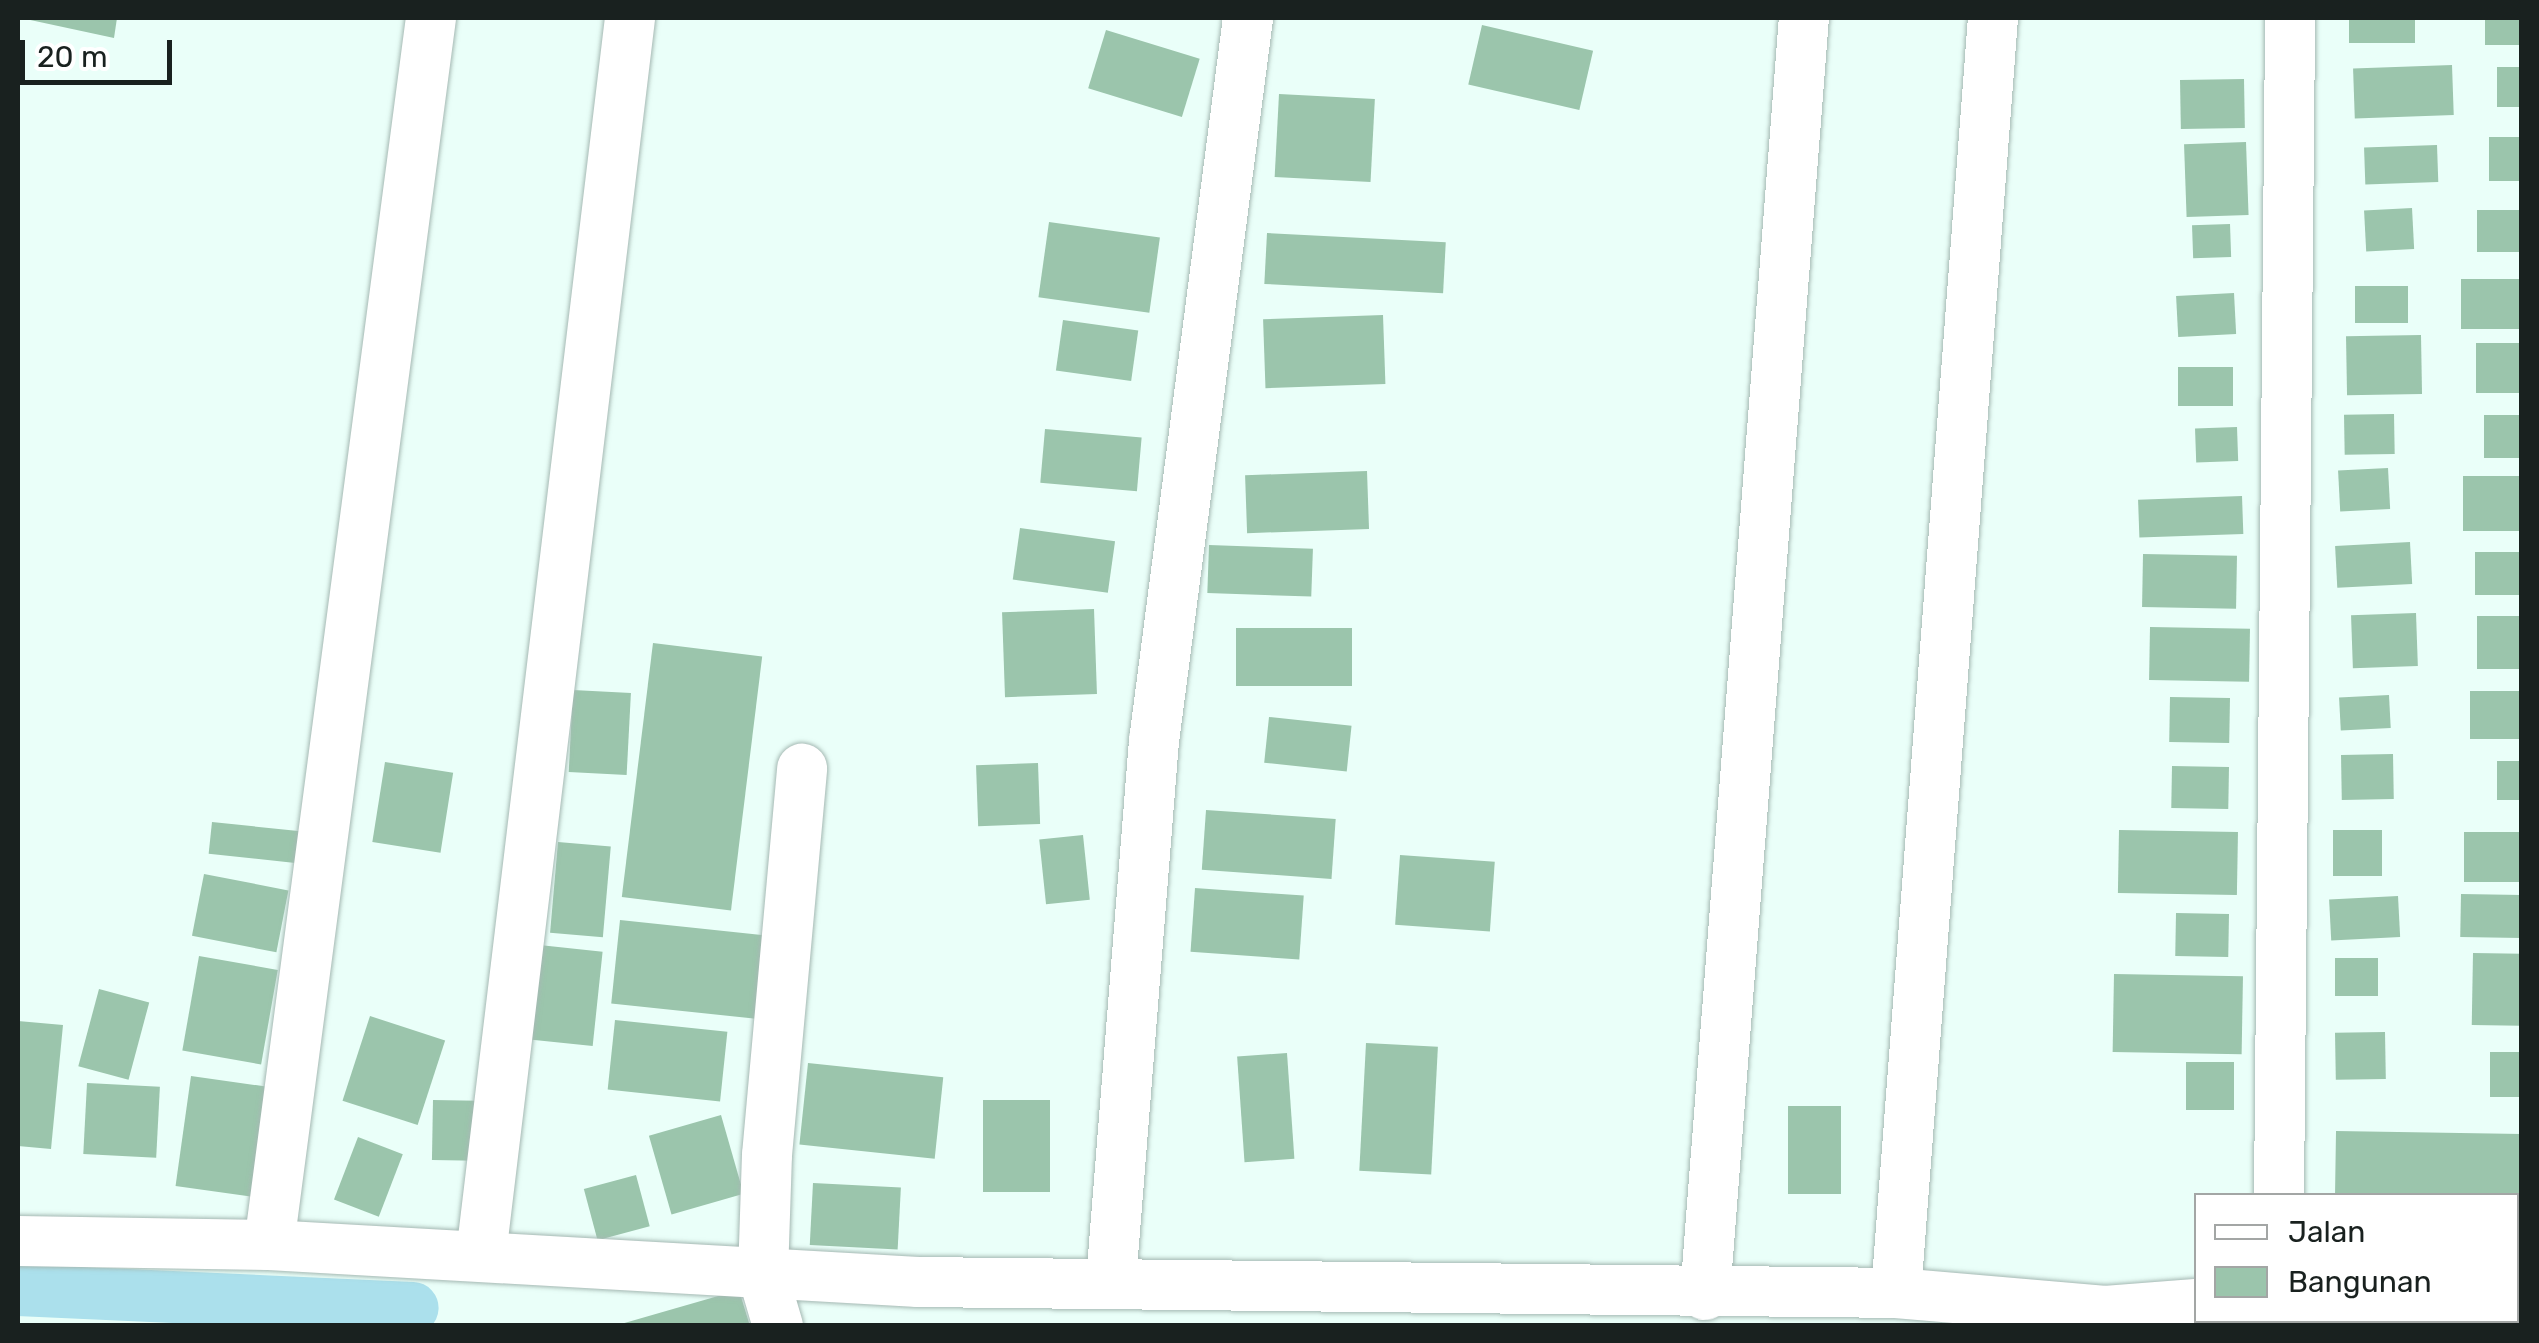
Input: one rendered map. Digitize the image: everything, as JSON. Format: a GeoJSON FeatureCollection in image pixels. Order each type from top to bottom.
{"type":"FeatureCollection","features":[{"type":"Feature","properties":{"kind":"street"},"geometry":{"type":"LineString","coordinates":[[269,1245],[430,18]]}},
{"type":"Feature","properties":{"kind":"street"},"geometry":{"type":"LineString","coordinates":[[481,1256],[630,18]]}},
{"type":"Feature","properties":{"kind":"street"},"geometry":{"type":"LineString","coordinates":[[1111,1281],[1154,741],[1248,18]]}},
{"type":"Feature","properties":{"kind":"street"},"geometry":{"type":"LineString","coordinates":[[1705,1296],[1804,18]]}},
{"type":"Feature","properties":{"kind":"street"},"geometry":{"type":"LineString","coordinates":[[1896,1293],[1993,18]]}},
{"type":"Feature","properties":{"kind":"street"},"geometry":{"type":"LineString","coordinates":[[2280,1193],[2290,18]]}},
{"type":"Feature","properties":{"kind":"street"},"geometry":{"type":"LineString","coordinates":[[778,1326],[763,1275],[802,768]]}},
{"type":"Feature","properties":{"kind":"street"},"geometry":{"type":"LineString","coordinates":[[18,1241],[269,1245],[763,1275],[1111,1281],[1389,1308],[1705,1296],[1784,1311],[1896,1293],[2107,1318],[2194,1304]]}},
{"type":"Feature","properties":{"kind":"building"},"geometry":{"type":"Polygon","coordinates":[[[21,18],[117,18],[114,38],[21,18]]]}},
{"type":"Feature","properties":{"kind":"building"},"geometry":{"type":"Polygon","coordinates":[[[2349,18],[2415,18],[2415,43],[2349,43],[2349,18]]]}},
{"type":"Feature","properties":{"kind":"building"},"geometry":{"type":"Polygon","coordinates":[[[2485,18],[2522,18],[2522,45],[2485,45],[2485,18]]]}},
{"type":"Feature","properties":{"kind":"building"},"geometry":{"type":"Polygon","coordinates":[[[1482,25],[1593,51],[1579,110],[1468,84],[1482,25]]]}},
{"type":"Feature","properties":{"kind":"building"},"geometry":{"type":"Polygon","coordinates":[[[1106,30],[1200,59],[1182,117],[1088,88],[1106,30]]]}},
{"type":"Feature","properties":{"kind":"building"},"geometry":{"type":"Polygon","coordinates":[[[2452,65],[2454,115],[2355,118],[2353,68],[2452,65]]]}},
{"type":"Feature","properties":{"kind":"building"},"geometry":{"type":"Polygon","coordinates":[[[2497,67],[2522,67],[2522,107],[2497,107],[2497,67]]]}},
{"type":"Feature","properties":{"kind":"building"},"geometry":{"type":"Polygon","coordinates":[[[2244,79],[2245,128],[2181,129],[2180,80],[2244,79]]]}},
{"type":"Feature","properties":{"kind":"building"},"geometry":{"type":"Polygon","coordinates":[[[1279,94],[1375,99],[1371,182],[1275,177],[1279,94]]]}},
{"type":"Feature","properties":{"kind":"building"},"geometry":{"type":"Polygon","coordinates":[[[2489,137],[2522,137],[2522,181],[2489,181],[2489,137]]]}},
{"type":"Feature","properties":{"kind":"building"},"geometry":{"type":"Polygon","coordinates":[[[2246,142],[2249,215],[2187,217],[2184,144],[2246,142]]]}},
{"type":"Feature","properties":{"kind":"building"},"geometry":{"type":"Polygon","coordinates":[[[2437,145],[2438,182],[2365,185],[2364,148],[2437,145]]]}},
{"type":"Feature","properties":{"kind":"building"},"geometry":{"type":"Polygon","coordinates":[[[2412,208],[2414,249],[2366,251],[2364,211],[2412,208]]]}},
{"type":"Feature","properties":{"kind":"building"},"geometry":{"type":"Polygon","coordinates":[[[2477,210],[2522,210],[2522,252],[2477,252],[2477,210]]]}},
{"type":"Feature","properties":{"kind":"building"},"geometry":{"type":"Polygon","coordinates":[[[1049,222],[1160,238],[1149,313],[1038,297],[1049,222]]]}},
{"type":"Feature","properties":{"kind":"building"},"geometry":{"type":"Polygon","coordinates":[[[2230,224],[2231,257],[2193,258],[2192,225],[2230,224]]]}},
{"type":"Feature","properties":{"kind":"building"},"geometry":{"type":"Polygon","coordinates":[[[1267,233],[1446,242],[1443,293],[1264,284],[1267,233]]]}},
{"type":"Feature","properties":{"kind":"building"},"geometry":{"type":"Polygon","coordinates":[[[2461,279],[2522,279],[2522,329],[2461,329],[2461,279]]]}},
{"type":"Feature","properties":{"kind":"building"},"geometry":{"type":"Polygon","coordinates":[[[2355,286],[2408,286],[2408,323],[2355,323],[2355,286]]]}},
{"type":"Feature","properties":{"kind":"building"},"geometry":{"type":"Polygon","coordinates":[[[2234,293],[2236,334],[2178,337],[2176,296],[2234,293]]]}},
{"type":"Feature","properties":{"kind":"building"},"geometry":{"type":"Polygon","coordinates":[[[1383,315],[1385,384],[1265,388],[1263,319],[1383,315]]]}},
{"type":"Feature","properties":{"kind":"building"},"geometry":{"type":"Polygon","coordinates":[[[1063,320],[1138,331],[1131,381],[1056,371],[1063,320]]]}},
{"type":"Feature","properties":{"kind":"building"},"geometry":{"type":"Polygon","coordinates":[[[2421,335],[2422,394],[2347,395],[2346,336],[2421,335]]]}},
{"type":"Feature","properties":{"kind":"building"},"geometry":{"type":"Polygon","coordinates":[[[2476,343],[2522,343],[2522,393],[2476,393],[2476,343]]]}},
{"type":"Feature","properties":{"kind":"building"},"geometry":{"type":"Polygon","coordinates":[[[2178,367],[2233,367],[2233,406],[2178,406],[2178,367]]]}},
{"type":"Feature","properties":{"kind":"building"},"geometry":{"type":"Polygon","coordinates":[[[2394,414],[2395,454],[2345,455],[2344,415],[2394,414]]]}},
{"type":"Feature","properties":{"kind":"building"},"geometry":{"type":"Polygon","coordinates":[[[2484,415],[2522,415],[2522,458],[2484,458],[2484,415]]]}},
{"type":"Feature","properties":{"kind":"building"},"geometry":{"type":"Polygon","coordinates":[[[2237,427],[2238,461],[2196,462],[2195,428],[2237,427]]]}},
{"type":"Feature","properties":{"kind":"building"},"geometry":{"type":"Polygon","coordinates":[[[1045,429],[1142,437],[1137,491],[1040,483],[1045,429]]]}},
{"type":"Feature","properties":{"kind":"building"},"geometry":{"type":"Polygon","coordinates":[[[2388,468],[2390,509],[2340,512],[2338,471],[2388,468]]]}},
{"type":"Feature","properties":{"kind":"building"},"geometry":{"type":"Polygon","coordinates":[[[1367,471],[1369,529],[1247,533],[1245,475],[1367,471]]]}},
{"type":"Feature","properties":{"kind":"building"},"geometry":{"type":"Polygon","coordinates":[[[2463,476],[2522,476],[2522,531],[2463,531],[2463,476]]]}},
{"type":"Feature","properties":{"kind":"building"},"geometry":{"type":"Polygon","coordinates":[[[2242,496],[2243,534],[2139,538],[2138,500],[2242,496]]]}},
{"type":"Feature","properties":{"kind":"building"},"geometry":{"type":"Polygon","coordinates":[[[1020,528],[1115,541],[1108,593],[1013,579],[1020,528]]]}},
{"type":"Feature","properties":{"kind":"building"},"geometry":{"type":"Polygon","coordinates":[[[2410,542],[2412,584],[2337,588],[2335,546],[2410,542]]]}},
{"type":"Feature","properties":{"kind":"building"},"geometry":{"type":"Polygon","coordinates":[[[1209,545],[1313,549],[1311,597],[1207,593],[1209,545]]]}},
{"type":"Feature","properties":{"kind":"building"},"geometry":{"type":"Polygon","coordinates":[[[2475,552],[2522,552],[2522,595],[2475,595],[2475,552]]]}},
{"type":"Feature","properties":{"kind":"building"},"geometry":{"type":"Polygon","coordinates":[[[2143,554],[2237,556],[2236,609],[2142,607],[2143,554]]]}},
{"type":"Feature","properties":{"kind":"building"},"geometry":{"type":"Polygon","coordinates":[[[1094,609],[1097,694],[1005,697],[1002,612],[1094,609]]]}},
{"type":"Feature","properties":{"kind":"building"},"geometry":{"type":"Polygon","coordinates":[[[2416,613],[2418,666],[2353,668],[2351,615],[2416,613]]]}},
{"type":"Feature","properties":{"kind":"building"},"geometry":{"type":"Polygon","coordinates":[[[2477,616],[2522,616],[2522,669],[2477,669],[2477,616]]]}},
{"type":"Feature","properties":{"kind":"building"},"geometry":{"type":"Polygon","coordinates":[[[2150,627],[2250,629],[2249,682],[2149,680],[2150,627]]]}},
{"type":"Feature","properties":{"kind":"building"},"geometry":{"type":"Polygon","coordinates":[[[1236,628],[1352,628],[1352,686],[1236,686],[1236,628]]]}},
{"type":"Feature","properties":{"kind":"building"},"geometry":{"type":"Polygon","coordinates":[[[653,643],[762,656],[731,910],[622,897],[653,643]]]}},
{"type":"Feature","properties":{"kind":"building"},"geometry":{"type":"Polygon","coordinates":[[[573,690],[631,693],[627,775],[569,772],[573,690]]]}},
{"type":"Feature","properties":{"kind":"building"},"geometry":{"type":"Polygon","coordinates":[[[2470,691],[2522,691],[2522,739],[2470,739],[2470,691]]]}},
{"type":"Feature","properties":{"kind":"building"},"geometry":{"type":"Polygon","coordinates":[[[2389,695],[2391,728],[2341,731],[2339,698],[2389,695]]]}},
{"type":"Feature","properties":{"kind":"building"},"geometry":{"type":"Polygon","coordinates":[[[2170,697],[2230,698],[2229,743],[2169,742],[2170,697]]]}},
{"type":"Feature","properties":{"kind":"building"},"geometry":{"type":"Polygon","coordinates":[[[1269,717],[1352,726],[1347,771],[1264,763],[1269,717]]]}},
{"type":"Feature","properties":{"kind":"building"},"geometry":{"type":"Polygon","coordinates":[[[2393,754],[2394,799],[2342,800],[2341,755],[2393,754]]]}},
{"type":"Feature","properties":{"kind":"building"},"geometry":{"type":"Polygon","coordinates":[[[2497,761],[2522,761],[2522,800],[2497,800],[2497,761]]]}},
{"type":"Feature","properties":{"kind":"building"},"geometry":{"type":"Polygon","coordinates":[[[385,762],[453,773],[440,853],[372,842],[385,762]]]}},
{"type":"Feature","properties":{"kind":"building"},"geometry":{"type":"Polygon","coordinates":[[[1038,763],[1040,824],[978,826],[976,765],[1038,763]]]}},
{"type":"Feature","properties":{"kind":"building"},"geometry":{"type":"Polygon","coordinates":[[[2172,766],[2229,767],[2228,809],[2171,808],[2172,766]]]}},
{"type":"Feature","properties":{"kind":"building"},"geometry":{"type":"Polygon","coordinates":[[[1206,810],[1336,819],[1331,879],[1202,870],[1206,810]]]}},
{"type":"Feature","properties":{"kind":"building"},"geometry":{"type":"Polygon","coordinates":[[[212,822],[305,832],[302,864],[209,854],[212,822]]]}},
{"type":"Feature","properties":{"kind":"building"},"geometry":{"type":"Polygon","coordinates":[[[2119,830],[2238,832],[2237,895],[2118,893],[2119,830]]]}},
{"type":"Feature","properties":{"kind":"building"},"geometry":{"type":"Polygon","coordinates":[[[2333,830],[2382,830],[2382,876],[2333,876],[2333,830]]]}},
{"type":"Feature","properties":{"kind":"building"},"geometry":{"type":"Polygon","coordinates":[[[2464,832],[2522,832],[2522,882],[2464,882],[2464,832]]]}},
{"type":"Feature","properties":{"kind":"building"},"geometry":{"type":"Polygon","coordinates":[[[1083,835],[1090,900],[1046,904],[1039,840],[1083,835]]]}},
{"type":"Feature","properties":{"kind":"building"},"geometry":{"type":"Polygon","coordinates":[[[558,842],[611,847],[603,937],[550,933],[558,842]]]}},
{"type":"Feature","properties":{"kind":"building"},"geometry":{"type":"Polygon","coordinates":[[[1400,855],[1495,862],[1490,931],[1395,925],[1400,855]]]}},
{"type":"Feature","properties":{"kind":"building"},"geometry":{"type":"Polygon","coordinates":[[[204,874],[288,890],[276,952],[192,936],[204,874]]]}},
{"type":"Feature","properties":{"kind":"building"},"geometry":{"type":"Polygon","coordinates":[[[1195,888],[1304,896],[1299,959],[1191,952],[1195,888]]]}},
{"type":"Feature","properties":{"kind":"building"},"geometry":{"type":"Polygon","coordinates":[[[2461,894],[2522,895],[2521,938],[2460,937],[2461,894]]]}},
{"type":"Feature","properties":{"kind":"building"},"geometry":{"type":"Polygon","coordinates":[[[2398,896],[2400,937],[2331,941],[2329,900],[2398,896]]]}},
{"type":"Feature","properties":{"kind":"building"},"geometry":{"type":"Polygon","coordinates":[[[2176,913],[2229,914],[2228,957],[2175,956],[2176,913]]]}},
{"type":"Feature","properties":{"kind":"building"},"geometry":{"type":"Polygon","coordinates":[[[620,920],[767,935],[758,1019],[611,1004],[620,920]]]}},
{"type":"Feature","properties":{"kind":"building"},"geometry":{"type":"Polygon","coordinates":[[[530,944],[603,952],[593,1046],[520,1038],[530,944]]]}},
{"type":"Feature","properties":{"kind":"building"},"geometry":{"type":"Polygon","coordinates":[[[2473,953],[2522,954],[2521,1026],[2472,1025],[2473,953]]]}},
{"type":"Feature","properties":{"kind":"building"},"geometry":{"type":"Polygon","coordinates":[[[199,956],[278,970],[261,1064],[182,1051],[199,956]]]}},
{"type":"Feature","properties":{"kind":"building"},"geometry":{"type":"Polygon","coordinates":[[[2335,958],[2378,958],[2378,996],[2335,996],[2335,958]]]}},
{"type":"Feature","properties":{"kind":"building"},"geometry":{"type":"Polygon","coordinates":[[[2114,974],[2243,976],[2242,1054],[2113,1052],[2114,974]]]}},
{"type":"Feature","properties":{"kind":"building"},"geometry":{"type":"Polygon","coordinates":[[[99,989],[149,1002],[129,1080],[78,1066],[99,989]]]}},
{"type":"Feature","properties":{"kind":"building"},"geometry":{"type":"Polygon","coordinates":[[[370,1016],[445,1040],[418,1125],[342,1101],[370,1016]]]}},
{"type":"Feature","properties":{"kind":"building"},"geometry":{"type":"Polygon","coordinates":[[[615,1020],[727,1032],[720,1101],[608,1090],[615,1020]]]}},
{"type":"Feature","properties":{"kind":"building"},"geometry":{"type":"Polygon","coordinates":[[[18,1021],[63,1025],[51,1149],[18,1146],[18,1021]]]}},
{"type":"Feature","properties":{"kind":"building"},"geometry":{"type":"Polygon","coordinates":[[[2385,1032],[2386,1079],[2336,1080],[2335,1033],[2385,1032]]]}},
{"type":"Feature","properties":{"kind":"building"},"geometry":{"type":"Polygon","coordinates":[[[1366,1043],[1438,1047],[1431,1175],[1359,1171],[1366,1043]]]}},
{"type":"Feature","properties":{"kind":"building"},"geometry":{"type":"Polygon","coordinates":[[[2490,1052],[2522,1052],[2522,1097],[2490,1097],[2490,1052]]]}},
{"type":"Feature","properties":{"kind":"building"},"geometry":{"type":"Polygon","coordinates":[[[1287,1053],[1294,1159],[1245,1162],[1237,1056],[1287,1053]]]}},
{"type":"Feature","properties":{"kind":"building"},"geometry":{"type":"Polygon","coordinates":[[[2186,1062],[2234,1062],[2234,1110],[2186,1110],[2186,1062]]]}},
{"type":"Feature","properties":{"kind":"building"},"geometry":{"type":"Polygon","coordinates":[[[808,1063],[943,1077],[935,1159],[799,1145],[808,1063]]]}},
{"type":"Feature","properties":{"kind":"building"},"geometry":{"type":"Polygon","coordinates":[[[191,1076],[274,1088],[259,1198],[176,1186],[191,1076]]]}},
{"type":"Feature","properties":{"kind":"building"},"geometry":{"type":"Polygon","coordinates":[[[87,1083],[160,1087],[156,1158],[83,1154],[87,1083]]]}},
{"type":"Feature","properties":{"kind":"building"},"geometry":{"type":"Polygon","coordinates":[[[433,1100],[478,1101],[477,1161],[432,1160],[433,1100]]]}},
{"type":"Feature","properties":{"kind":"building"},"geometry":{"type":"Polygon","coordinates":[[[983,1100],[1050,1100],[1050,1192],[983,1192],[983,1100]]]}},
{"type":"Feature","properties":{"kind":"building"},"geometry":{"type":"Polygon","coordinates":[[[1788,1106],[1841,1106],[1841,1194],[1788,1194],[1788,1106]]]}},
{"type":"Feature","properties":{"kind":"building"},"geometry":{"type":"Polygon","coordinates":[[[721,1115],[744,1194],[672,1214],[649,1136],[721,1115]]]}},
{"type":"Feature","properties":{"kind":"building"},"geometry":{"type":"Polygon","coordinates":[[[2336,1131],[2522,1134],[2522,1261],[2519,1193],[2335,1193],[2336,1131]]]}},
{"type":"Feature","properties":{"kind":"building"},"geometry":{"type":"Polygon","coordinates":[[[358,1137],[403,1154],[379,1217],[334,1200],[358,1137]]]}},
{"type":"Feature","properties":{"kind":"building"},"geometry":{"type":"Polygon","coordinates":[[[636,1175],[650,1226],[598,1240],[584,1189],[636,1175]]]}},
{"type":"Feature","properties":{"kind":"building"},"geometry":{"type":"Polygon","coordinates":[[[813,1183],[901,1188],[898,1250],[810,1245],[813,1183]]]}},
{"type":"Feature","properties":{"kind":"building"},"geometry":{"type":"Polygon","coordinates":[[[739,1290],[750,1326],[621,1326],[621,1324],[739,1290]]]}},
{"type":"Feature","properties":{"kind":"waterway"},"geometry":{"type":"LineString","coordinates":[[18,1290],[413,1308]]}}]}
